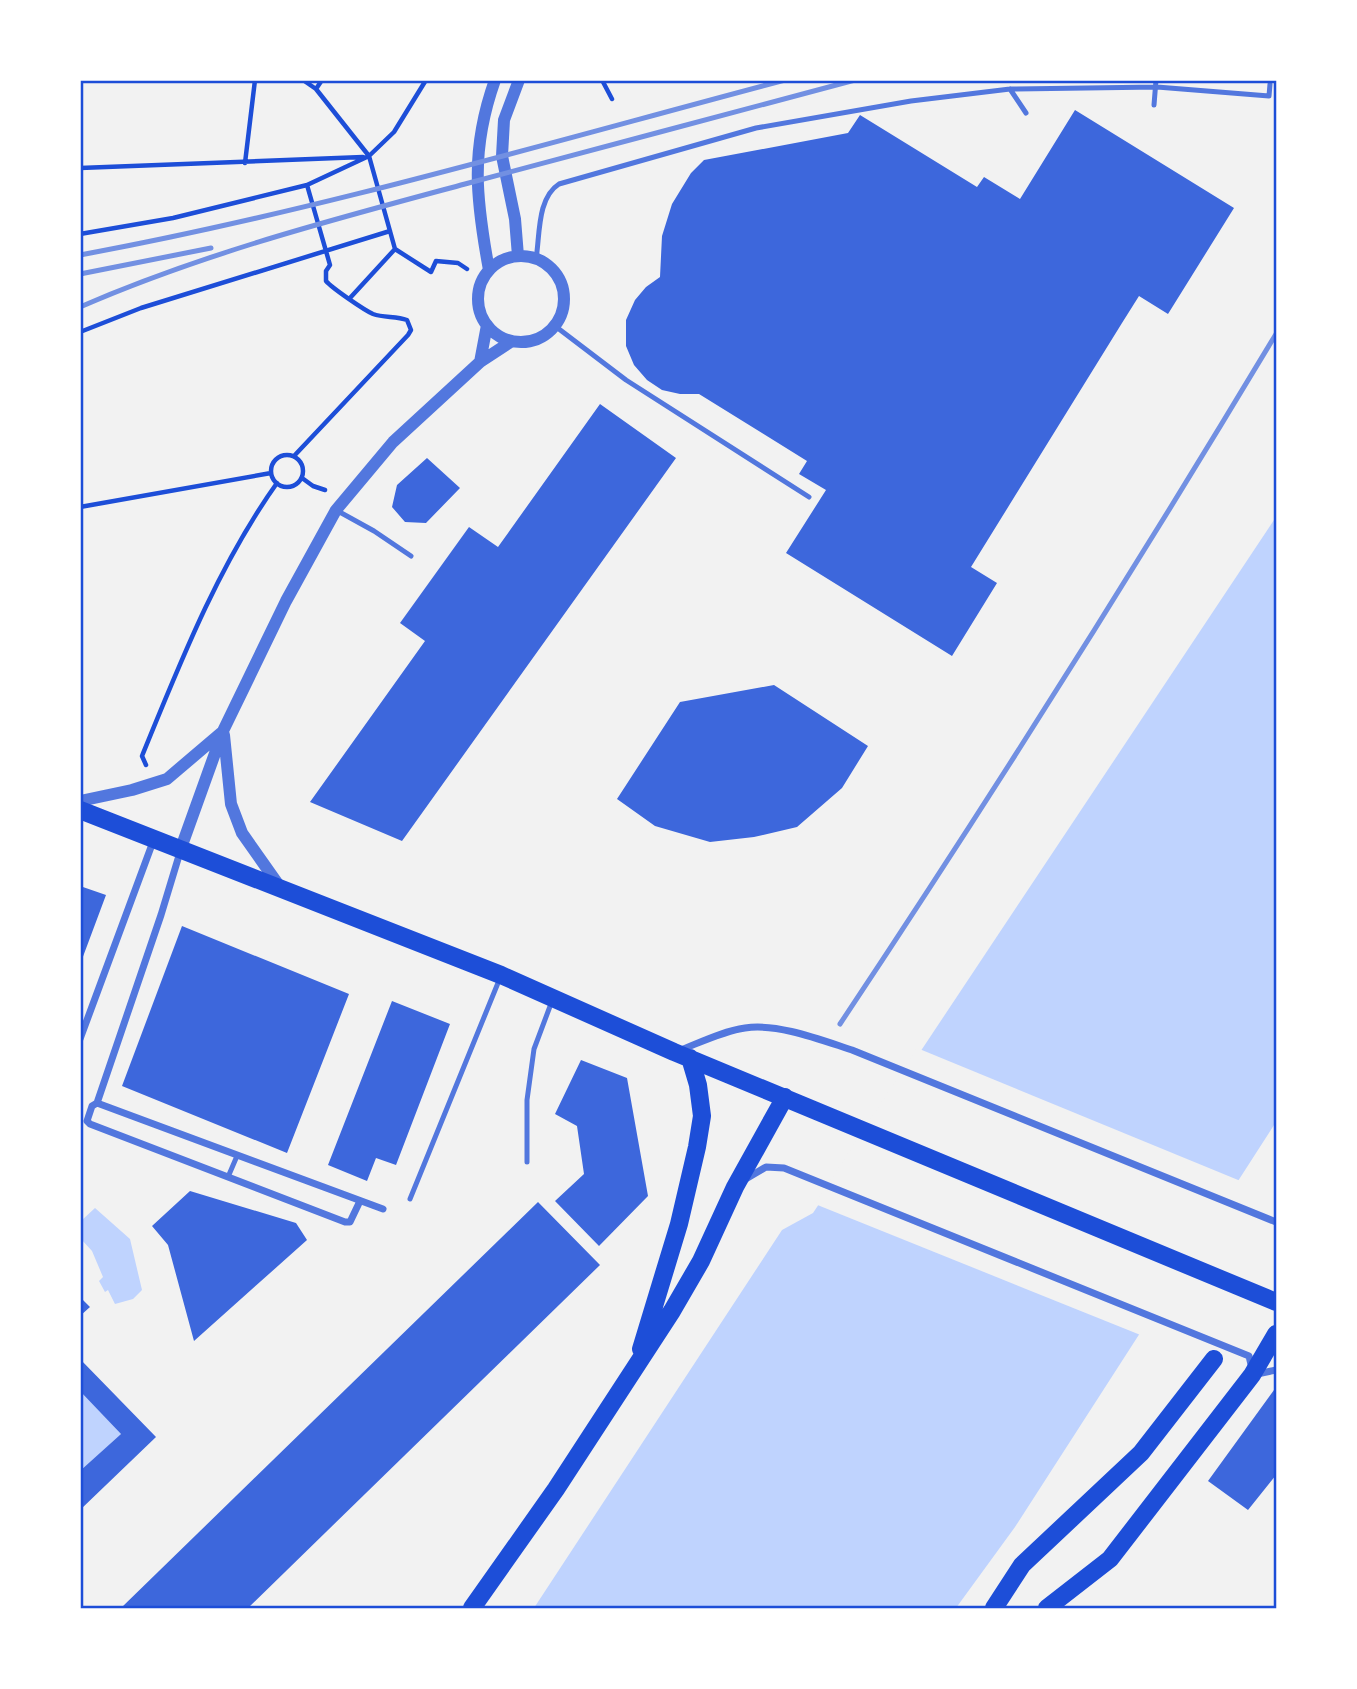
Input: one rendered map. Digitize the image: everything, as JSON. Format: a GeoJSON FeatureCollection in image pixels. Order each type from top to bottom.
{"type":"FeatureCollection","features":[{"type":"Feature","properties":{"kind":"main road"},"geometry":{"type":"LineString","coordinates":[[80,810],[501,975],[682,1055],[1276,1302]]}},
{"type":"Feature","properties":{"kind":"main road"},"geometry":{"type":"LineString","coordinates":[[635,1368],[679,1224],[702,1116],[698,1085],[682,1055]]}},
{"type":"Feature","properties":{"kind":"main road"},"geometry":{"type":"LineString","coordinates":[[472,1608],[556,1489],[701,1261],[735,1187],[785,1097]]}},
{"type":"Feature","properties":{"kind":"main road"},"geometry":{"type":"LineString","coordinates":[[1047,1608],[1110,1559],[1252,1376],[1276,1334]]}},
{"type":"Feature","properties":{"kind":"main road"},"geometry":{"type":"LineString","coordinates":[[994,1608],[1022,1565],[1142,1453],[1214,1359]]}},
{"type":"Feature","properties":{"kind":"street"},"geometry":{"type":"LineString","coordinates":[[485,275],[497,263],[518,256],[536,259],[548,266],[557,276],[564,301],[555,326],[535,340],[512,341],[494,333],[480,315],[478,304],[485,275],[476,192],[477,171],[483,113],[495,80]]}},
{"type":"Feature","properties":{"kind":"street"},"geometry":{"type":"LineString","coordinates":[[518,256],[515,219],[502,156],[505,120],[519,80]]}},
{"type":"Feature","properties":{"kind":"street"},"geometry":{"type":"LineString","coordinates":[[480,362],[486,325]]}},
{"type":"Feature","properties":{"kind":"street"},"geometry":{"type":"LineString","coordinates":[[360,1201],[354,1217],[350,1222],[345,1222],[90,1125],[87,1121],[89,1111],[97,1103],[162,915],[181,848],[223,731],[286,601],[336,510],[393,442],[480,362],[512,341]]}},
{"type":"Feature","properties":{"kind":"street"},"geometry":{"type":"LineString","coordinates":[[80,801],[167,779],[223,731]]}},
{"type":"Feature","properties":{"kind":"street"},"geometry":{"type":"LineString","coordinates":[[223,731],[231,804],[242,833],[282,890]]}},
{"type":"Feature","properties":{"kind":"street"},"geometry":{"type":"LineString","coordinates":[[80,1039],[154,838]]}},
{"type":"Feature","properties":{"kind":"street"},"geometry":{"type":"LineString","coordinates":[[682,1055],[744,1028],[762,1027],[808,1036],[865,1055],[1276,1222]]}},
{"type":"Feature","properties":{"kind":"street"},"geometry":{"type":"LineString","coordinates":[[97,1103],[383,1209]]}},
{"type":"Feature","properties":{"kind":"street"},"geometry":{"type":"LineString","coordinates":[[80,1108],[89,1111]]}},
{"type":"Feature","properties":{"kind":"street"},"geometry":{"type":"LineString","coordinates":[[735,1187],[766,1167],[784,1168],[1249,1356],[1252,1376],[1276,1370]]}},
{"type":"Feature","properties":{"kind":"lane"},"geometry":{"type":"LineString","coordinates":[[536,259],[544,203],[548,193],[559,184],[756,128],[911,101],[1010,89],[1156,84],[1269,96],[1270,84]]}},
{"type":"Feature","properties":{"kind":"lane"},"geometry":{"type":"LineString","coordinates":[[1154,106],[1156,84]]}},
{"type":"Feature","properties":{"kind":"lane"},"geometry":{"type":"LineString","coordinates":[[1010,89],[1026,113]]}},
{"type":"Feature","properties":{"kind":"lane"},"geometry":{"type":"LineString","coordinates":[[555,326],[626,380],[809,497]]}},
{"type":"Feature","properties":{"kind":"lane"},"geometry":{"type":"LineString","coordinates":[[336,510],[411,556]]}},
{"type":"Feature","properties":{"kind":"lane"},"geometry":{"type":"LineString","coordinates":[[410,1199],[501,975]]}},
{"type":"Feature","properties":{"kind":"lane"},"geometry":{"type":"LineString","coordinates":[[527,1162],[527,1100],[534,1049],[553,998]]}},
{"type":"Feature","properties":{"kind":"lane"},"geometry":{"type":"LineString","coordinates":[[228,1177],[237,1156]]}},
{"type":"Feature","properties":{"kind":"path"},"geometry":{"type":"LineString","coordinates":[[245,163],[255,80]]}},
{"type":"Feature","properties":{"kind":"path"},"geometry":{"type":"LineString","coordinates":[[303,80],[316,89],[369,156],[395,249],[431,272],[436,261],[458,263],[485,275]]}},
{"type":"Feature","properties":{"kind":"path"},"geometry":{"type":"LineString","coordinates":[[316,89],[321,80]]}},
{"type":"Feature","properties":{"kind":"path"},"geometry":{"type":"LineString","coordinates":[[80,234],[173,218],[307,185],[369,156],[394,132],[426,80]]}},
{"type":"Feature","properties":{"kind":"path"},"geometry":{"type":"LineString","coordinates":[[602,80],[612,99]]}},
{"type":"Feature","properties":{"kind":"path"},"geometry":{"type":"LineString","coordinates":[[80,168],[369,156]]}},
{"type":"Feature","properties":{"kind":"path"},"geometry":{"type":"LineString","coordinates":[[293,456],[411,330],[407,320],[374,314],[332,288],[326,281],[326,271],[330,264],[307,185]]}},
{"type":"Feature","properties":{"kind":"path"},"geometry":{"type":"LineString","coordinates":[[80,332],[141,308],[390,231]]}},
{"type":"Feature","properties":{"kind":"path"},"geometry":{"type":"LineString","coordinates":[[350,298],[395,249]]}},
{"type":"Feature","properties":{"kind":"path"},"geometry":{"type":"LineString","coordinates":[[288,455],[298,459],[303,468],[302,478],[290,487],[276,483],[271,472],[278,458],[288,455]]}},
{"type":"Feature","properties":{"kind":"path"},"geometry":{"type":"LineString","coordinates":[[80,507],[271,472]]}},
{"type":"Feature","properties":{"kind":"path"},"geometry":{"type":"LineString","coordinates":[[302,478],[313,486]]}},
{"type":"Feature","properties":{"kind":"path"},"geometry":{"type":"LineString","coordinates":[[167,779],[146,765],[142,756],[193,632],[259,508],[276,483]]}},
{"type":"Feature","properties":{"kind":"water"},"geometry":{"type":"Polygon","coordinates":[[[1276,517],[1276,1122],[1015,1527],[956,1608],[534,1608],[782,1230],[813,1213],[1276,517]]]}},
{"type":"Feature","properties":{"kind":"water"},"geometry":{"type":"Polygon","coordinates":[[[95,1208],[130,1239],[142,1290],[133,1299],[115,1304],[108,1290],[105,1292],[99,1281],[103,1277],[92,1251],[81,1239],[81,1221],[95,1208]]]}},
{"type":"Feature","properties":{"kind":"water"},"geometry":{"type":"Polygon","coordinates":[[[81,1391],[121,1434],[81,1471],[81,1391]]]}},
{"type":"Feature","properties":{"kind":"pier"},"geometry":{"type":"Polygon","coordinates":[[[917,1048],[1243,1182],[1143,1336],[815,1204],[917,1048]]]}},
{"type":"Feature","properties":{"kind":"building"},"geometry":{"type":"Polygon","coordinates":[[[1075,110],[1234,208],[1168,314],[1139,296],[1122,323],[971,567],[997,583],[952,656],[786,553],[826,490],[799,474],[807,461],[699,394],[662,390],[647,380],[634,365],[626,346],[626,320],[635,300],[646,287],[660,277],[662,236],[672,204],[691,173],[704,160],[848,133],[860,115],[977,187],[984,177],[1020,199],[1075,110]]]}},
{"type":"Feature","properties":{"kind":"building"},"geometry":{"type":"Polygon","coordinates":[[[600,404],[676,458],[402,841],[310,802],[425,641],[400,623],[469,527],[498,547],[600,404]]]}},
{"type":"Feature","properties":{"kind":"building"},"geometry":{"type":"Polygon","coordinates":[[[427,458],[460,488],[426,523],[405,522],[392,507],[397,485],[427,458]]]}},
{"type":"Feature","properties":{"kind":"building"},"geometry":{"type":"Polygon","coordinates":[[[774,685],[868,746],[842,788],[797,827],[754,837],[710,842],[655,826],[617,799],[680,702],[774,685]]]}},
{"type":"Feature","properties":{"kind":"building"},"geometry":{"type":"Polygon","coordinates":[[[80,886],[106,895],[81,962],[80,962],[80,886]]]}},
{"type":"Feature","properties":{"kind":"building"},"geometry":{"type":"Polygon","coordinates":[[[182,926],[349,994],[287,1153],[122,1086],[182,926]]]}},
{"type":"Feature","properties":{"kind":"building"},"geometry":{"type":"Polygon","coordinates":[[[392,1001],[450,1024],[396,1165],[376,1158],[367,1181],[328,1165],[392,1001]]]}},
{"type":"Feature","properties":{"kind":"building"},"geometry":{"type":"Polygon","coordinates":[[[581,1060],[627,1078],[648,1196],[599,1246],[555,1201],[584,1174],[577,1126],[555,1114],[581,1060]]]}},
{"type":"Feature","properties":{"kind":"building"},"geometry":{"type":"Polygon","coordinates":[[[190,1191],[296,1223],[307,1240],[194,1341],[168,1245],[152,1226],[190,1191]]]}},
{"type":"Feature","properties":{"kind":"building"},"geometry":{"type":"Polygon","coordinates":[[[538,1202],[600,1265],[248,1608],[121,1608],[538,1202]]]}},
{"type":"Feature","properties":{"kind":"building"},"geometry":{"type":"Polygon","coordinates":[[[80,1297],[90,1307],[80,1316],[80,1297]]]}},
{"type":"Feature","properties":{"kind":"building"},"geometry":{"type":"Polygon","coordinates":[[[80,1359],[156,1437],[80,1510],[80,1471],[121,1434],[80,1391],[80,1359]]]}},
{"type":"Feature","properties":{"kind":"building"},"geometry":{"type":"Polygon","coordinates":[[[1274,1390],[1276,1475],[1248,1510],[1208,1481],[1274,1390]]]}},
{"type":"Feature","properties":{"kind":"railway"},"geometry":{"type":"LineString","coordinates":[[80,255],[346,197],[785,80]]}},
{"type":"Feature","properties":{"kind":"railway"},"geometry":{"type":"LineString","coordinates":[[80,307],[174,270],[319,224],[855,80]]}},
{"type":"Feature","properties":{"kind":"railway"},"geometry":{"type":"LineString","coordinates":[[80,274],[211,248]]}},
{"type":"Feature","properties":{"kind":"railway"},"geometry":{"type":"LineString","coordinates":[[840,1024],[1062,681],[1276,334]]}}]}
